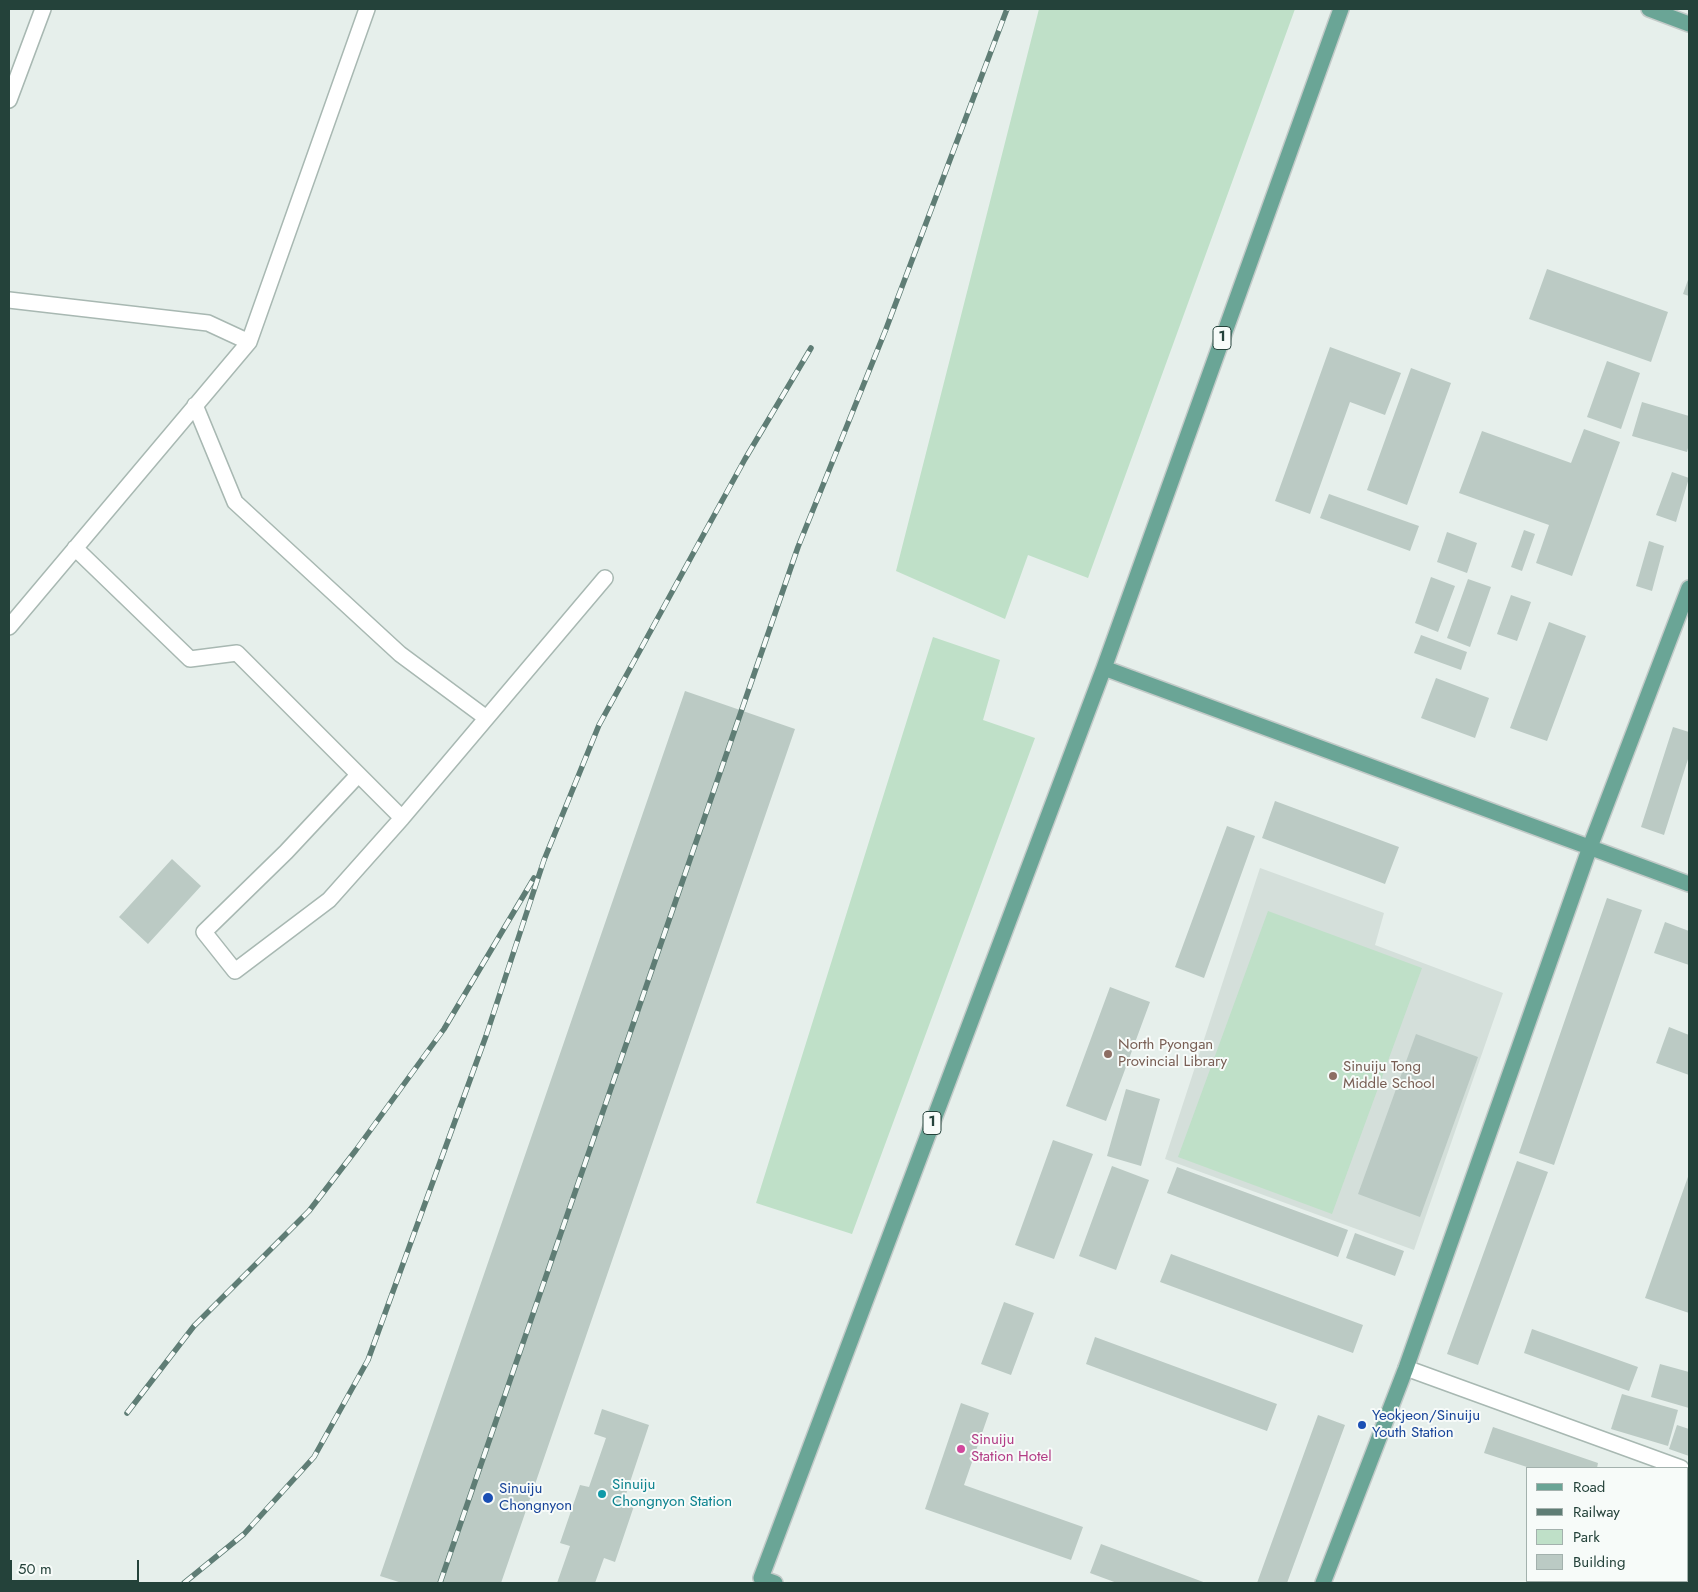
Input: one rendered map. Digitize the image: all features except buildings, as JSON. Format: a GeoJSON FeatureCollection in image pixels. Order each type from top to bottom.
{"type":"FeatureCollection","features":[{"type":"Feature","properties":{"kind":"main road","name":"1"},"geometry":{"type":"LineString","coordinates":[[775,1583],[761,1578],[1104,668],[1340,9]]}},
{"type":"Feature","properties":{"kind":"main road"},"geometry":{"type":"LineString","coordinates":[[1649,9],[1689,24]]}},
{"type":"Feature","properties":{"kind":"main road"},"geometry":{"type":"LineString","coordinates":[[1323,1583],[1406,1368],[1590,847],[1689,588]]}},
{"type":"Feature","properties":{"kind":"main road"},"geometry":{"type":"LineString","coordinates":[[1104,668],[1689,884]]}},
{"type":"Feature","properties":{"kind":"street"},"geometry":{"type":"LineString","coordinates":[[9,100],[43,9]]}},
{"type":"Feature","properties":{"kind":"street"},"geometry":{"type":"LineString","coordinates":[[9,626],[248,342],[367,9]]}},
{"type":"Feature","properties":{"kind":"street"},"geometry":{"type":"LineString","coordinates":[[9,300],[208,323],[248,342]]}},
{"type":"Feature","properties":{"kind":"street"},"geometry":{"type":"LineString","coordinates":[[195,406],[235,502],[400,654],[485,717]]}},
{"type":"Feature","properties":{"kind":"street"},"geometry":{"type":"LineString","coordinates":[[75,548],[190,659],[237,653],[402,818]]}},
{"type":"Feature","properties":{"kind":"street"},"geometry":{"type":"LineString","coordinates":[[358,774],[286,852],[204,932],[235,971],[329,900],[402,818],[485,717],[604,578]]}},
{"type":"Feature","properties":{"kind":"street"},"geometry":{"type":"LineString","coordinates":[[1406,1368],[1678,1467]]}},
{"type":"Feature","properties":{"kind":"shaded area","name":"Sinuiju Tong Middle School"},"geometry":{"type":"Polygon","coordinates":[[[1260,868],[1384,913],[1375,945],[1503,993],[1414,1250],[1165,1159],[1260,868]]]}},
{"type":"Feature","properties":{"kind":"green space"},"geometry":{"type":"Polygon","coordinates":[[[1039,9],[1295,9],[1088,578],[1028,555],[1005,619],[896,571],[1039,9]]]}},
{"type":"Feature","properties":{"kind":"green space"},"geometry":{"type":"Polygon","coordinates":[[[933,637],[1000,660],[983,720],[1035,738],[852,1234],[756,1203],[933,637]]]}},
{"type":"Feature","properties":{"kind":"green space"},"geometry":{"type":"Polygon","coordinates":[[[1268,911],[1422,968],[1332,1214],[1178,1157],[1268,911]]]}},
{"type":"Feature","properties":{"kind":"railway"},"geometry":{"type":"LineString","coordinates":[[440,1583],[798,547],[886,329],[1007,9]]}},
{"type":"Feature","properties":{"kind":"railway"},"geometry":{"type":"LineString","coordinates":[[184,1583],[244,1534],[314,1457],[368,1360],[486,1036],[544,860],[599,725],[745,459],[811,348]]}},
{"type":"Feature","properties":{"kind":"railway"},"geometry":{"type":"LineString","coordinates":[[127,1413],[194,1326],[309,1211],[356,1150],[444,1029],[534,878]]}},
{"type":"Feature","properties":{"kind":"place","name":"North Pyongan Provincial Library"},"geometry":{"type":"Point","coordinates":[1108,1054]}},
{"type":"Feature","properties":{"kind":"place","name":"Sinuiju Tong Middle School"},"geometry":{"type":"Point","coordinates":[1333,1076]}},
{"type":"Feature","properties":{"kind":"place","name":"Yeokjeon/Sinuiju Youth Station"},"geometry":{"type":"Point","coordinates":[1362,1425]}},
{"type":"Feature","properties":{"kind":"place","name":"Sinuiju Station Hotel"},"geometry":{"type":"Point","coordinates":[961,1449]}},
{"type":"Feature","properties":{"kind":"place","name":"Sinuiju Chongnyon Station"},"geometry":{"type":"Point","coordinates":[602,1494]}},
{"type":"Feature","properties":{"kind":"place","name":"Sinuiju Chongnyon"},"geometry":{"type":"Point","coordinates":[488,1498]}}]}
